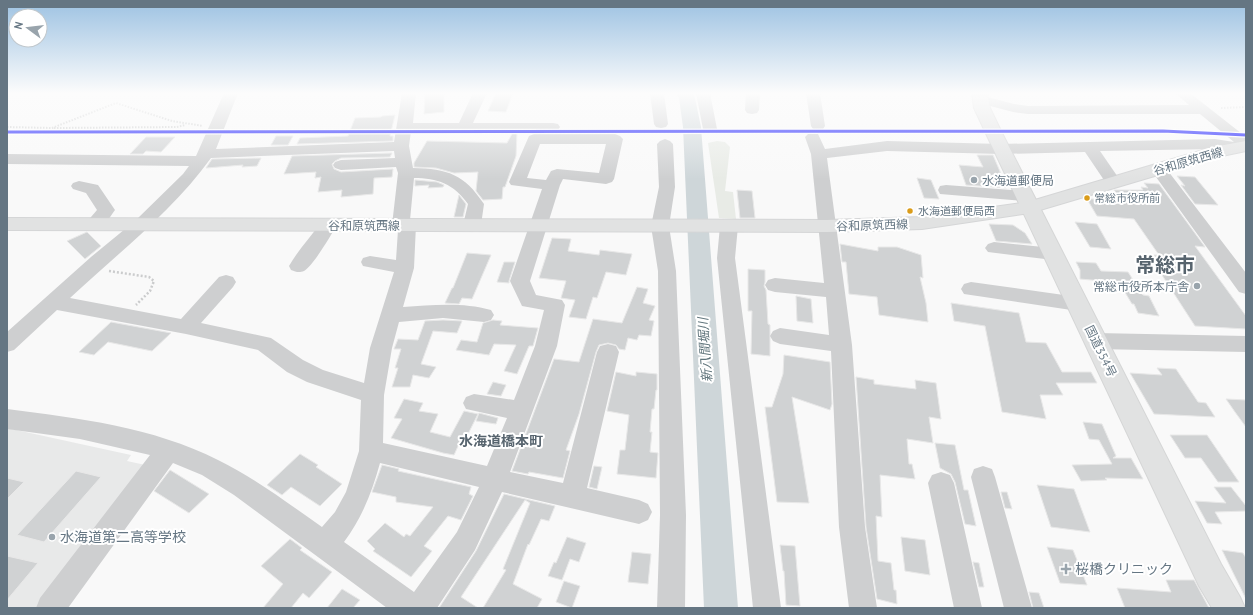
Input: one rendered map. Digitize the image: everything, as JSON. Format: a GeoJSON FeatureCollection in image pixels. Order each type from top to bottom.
{"type":"FeatureCollection","features":[{"type":"Feature","properties":{"kind":"main road","name":"国道354号"},"geometry":{"type":"LineString","coordinates":[[988,122],[1210,575],[1229,608]]}},
{"type":"Feature","properties":{"kind":"main road","name":"谷和原筑西線"},"geometry":{"type":"LineString","coordinates":[[7,224],[827,226],[922,223],[977,216],[1027,202],[1114,183],[1219,151],[1244,146]]}},
{"type":"Feature","properties":{"kind":"street"},"geometry":{"type":"LineString","coordinates":[[7,344],[142,224],[189,177],[203,158],[218,122]]}},
{"type":"Feature","properties":{"kind":"street"},"geometry":{"type":"LineString","coordinates":[[326,544],[344,521],[358,495],[371,451],[373,395],[381,348],[405,268],[403,160],[406,122]]}},
{"type":"Feature","properties":{"kind":"street"},"geometry":{"type":"LineString","coordinates":[[464,127],[466,122]]}},
{"type":"Feature","properties":{"kind":"street"},"geometry":{"type":"LineString","coordinates":[[709,122],[710,128]]}},
{"type":"Feature","properties":{"kind":"street"},"geometry":{"type":"LineString","coordinates":[[815,122],[836,291],[841,344],[852,527],[863,608]]}},
{"type":"Feature","properties":{"kind":"street"},"geometry":{"type":"LineString","coordinates":[[1219,122],[1244,146]]}},
{"type":"Feature","properties":{"kind":"street"},"geometry":{"type":"LineString","coordinates":[[406,127],[566,127]]}},
{"type":"Feature","properties":{"kind":"street"},"geometry":{"type":"LineString","coordinates":[[1227,128],[1246,130]]}},
{"type":"Feature","properties":{"kind":"street"},"geometry":{"type":"LineString","coordinates":[[420,608],[466,541],[495,479],[546,346],[555,305],[529,301],[520,281],[552,186],[557,174],[606,179],[615,139],[534,139],[517,182],[552,186]]}},
{"type":"Feature","properties":{"kind":"street"},"geometry":{"type":"LineString","coordinates":[[817,139],[887,146],[1001,149],[1215,144],[1244,146]]}},
{"type":"Feature","properties":{"kind":"street"},"geometry":{"type":"LineString","coordinates":[[665,144],[667,187],[663,226],[667,271],[673,515],[671,608]]}},
{"type":"Feature","properties":{"kind":"street"},"geometry":{"type":"LineString","coordinates":[[1089,146],[1114,183]]}},
{"type":"Feature","properties":{"kind":"street"},"geometry":{"type":"LineString","coordinates":[[7,159],[203,158],[403,160],[452,179],[464,187],[476,204],[472,225]]}},
{"type":"Feature","properties":{"kind":"street"},"geometry":{"type":"LineString","coordinates":[[341,165],[403,160]]}},
{"type":"Feature","properties":{"kind":"street"},"geometry":{"type":"LineString","coordinates":[[1159,170],[1246,286]]}},
{"type":"Feature","properties":{"kind":"street"},"geometry":{"type":"LineString","coordinates":[[79,186],[92,189],[106,210],[94,224]]}},
{"type":"Feature","properties":{"kind":"street"},"geometry":{"type":"LineString","coordinates":[[946,190],[1027,202]]}},
{"type":"Feature","properties":{"kind":"street"},"geometry":{"type":"LineString","coordinates":[[298,266],[315,245],[328,225]]}},
{"type":"Feature","properties":{"kind":"street"},"geometry":{"type":"LineString","coordinates":[[725,226],[726,258],[767,608]]}},
{"type":"Feature","properties":{"kind":"street"},"geometry":{"type":"LineString","coordinates":[[994,248],[1053,254]]}},
{"type":"Feature","properties":{"kind":"street"},"geometry":{"type":"LineString","coordinates":[[370,262],[405,268]]}},
{"type":"Feature","properties":{"kind":"street"},"geometry":{"type":"LineString","coordinates":[[186,327],[226,282]]}},
{"type":"Feature","properties":{"kind":"street"},"geometry":{"type":"LineString","coordinates":[[775,285],[836,291]]}},
{"type":"Feature","properties":{"kind":"street"},"geometry":{"type":"LineString","coordinates":[[971,289],[1078,304]]}},
{"type":"Feature","properties":{"kind":"street"},"geometry":{"type":"LineString","coordinates":[[54,302],[186,327],[264,344],[295,366],[315,376],[373,395]]}},
{"type":"Feature","properties":{"kind":"street"},"geometry":{"type":"LineString","coordinates":[[390,315],[445,303],[484,315]]}},
{"type":"Feature","properties":{"kind":"street"},"geometry":{"type":"LineString","coordinates":[[780,336],[841,344]]}},
{"type":"Feature","properties":{"kind":"street"},"geometry":{"type":"LineString","coordinates":[[1096,340],[1246,344]]}},
{"type":"Feature","properties":{"kind":"street"},"geometry":{"type":"LineString","coordinates":[[572,496],[608,352]]}},
{"type":"Feature","properties":{"kind":"street"},"geometry":{"type":"LineString","coordinates":[[474,403],[522,411]]}},
{"type":"Feature","properties":{"kind":"street"},"geometry":{"type":"LineString","coordinates":[[7,419],[110,436],[168,451],[199,462],[233,480],[326,544],[411,608]]}},
{"type":"Feature","properties":{"kind":"street"},"geometry":{"type":"LineString","coordinates":[[50,608],[168,451]]}},
{"type":"Feature","properties":{"kind":"street"},"geometry":{"type":"LineString","coordinates":[[371,451],[639,512]]}},
{"type":"Feature","properties":{"kind":"street"},"geometry":{"type":"LineString","coordinates":[[983,477],[1018,608]]}},
{"type":"Feature","properties":{"kind":"street"},"geometry":{"type":"LineString","coordinates":[[941,483],[968,608]]}},
{"type":"Feature","properties":{"kind":"path"},"geometry":{"type":"LineString","coordinates":[[52,128],[68,122]]}},
{"type":"Feature","properties":{"kind":"path"},"geometry":{"type":"LineString","coordinates":[[178,122],[186,124],[216,127]]}},
{"type":"Feature","properties":{"kind":"path"},"geometry":{"type":"LineString","coordinates":[[7,127],[176,128],[186,124]]}},
{"type":"Feature","properties":{"kind":"path"},"geometry":{"type":"LineString","coordinates":[[91,268],[148,276],[154,281],[150,291],[125,315]]}},
{"type":"Feature","properties":{"kind":"shaded area"},"geometry":{"type":"Polygon","coordinates":[[[717,141],[725,142],[730,147],[725,191],[733,192],[736,219],[719,218],[708,143],[717,141]]]}},
{"type":"Feature","properties":{"kind":"shaded area","name":"水海道第二高等学校"},"geometry":{"type":"Polygon","coordinates":[[[7,428],[131,455],[127,461],[150,466],[43,608],[7,608],[7,428]]]}},
{"type":"Feature","properties":{"kind":"building"},"geometry":{"type":"Polygon","coordinates":[[[354,122],[393,122],[390,136],[393,136],[393,141],[297,144],[300,138],[348,136],[354,122]]]}},
{"type":"Feature","properties":{"kind":"building"},"geometry":{"type":"Polygon","coordinates":[[[513,132],[517,132],[516,156],[505,187],[503,187],[502,199],[483,200],[476,191],[478,172],[454,173],[436,168],[414,167],[414,163],[427,141],[507,143],[513,132]]]}},
{"type":"Feature","properties":{"kind":"building"},"geometry":{"type":"Polygon","coordinates":[[[276,136],[293,136],[288,145],[271,145],[276,136]]]}},
{"type":"Feature","properties":{"kind":"building"},"geometry":{"type":"Polygon","coordinates":[[[146,137],[175,137],[161,152],[146,151],[143,154],[130,154],[146,137]]]}},
{"type":"Feature","properties":{"kind":"building"},"geometry":{"type":"Polygon","coordinates":[[[392,153],[390,157],[341,158],[332,164],[334,169],[341,172],[393,169],[392,177],[374,178],[373,194],[341,197],[342,190],[318,192],[321,177],[315,178],[316,172],[284,174],[292,156],[392,153]]]}},
{"type":"Feature","properties":{"kind":"building"},"geometry":{"type":"Polygon","coordinates":[[[977,155],[993,155],[1007,188],[966,185],[959,165],[983,167],[977,155]]]}},
{"type":"Feature","properties":{"kind":"building"},"geometry":{"type":"Polygon","coordinates":[[[261,158],[257,166],[242,167],[243,165],[206,168],[212,159],[261,158]]]}},
{"type":"Feature","properties":{"kind":"building"},"geometry":{"type":"Polygon","coordinates":[[[1177,176],[1195,177],[1218,205],[1195,204],[1181,185],[1185,186],[1177,176]]]}},
{"type":"Feature","properties":{"kind":"building"},"geometry":{"type":"Polygon","coordinates":[[[917,178],[931,180],[939,199],[924,198],[917,178]]]}},
{"type":"Feature","properties":{"kind":"building"},"geometry":{"type":"Polygon","coordinates":[[[415,180],[437,182],[444,185],[443,187],[428,188],[429,185],[415,186],[415,180]]]}},
{"type":"Feature","properties":{"kind":"building","name":"常総市役所本庁舎"},"geometry":{"type":"Polygon","coordinates":[[[1144,183],[1159,184],[1205,247],[1195,246],[1246,316],[1246,329],[1195,326],[1149,255],[1159,255],[1134,219],[1097,216],[1087,199],[1120,199],[1114,190],[1143,190],[1141,187],[1148,188],[1144,183]]]}},
{"type":"Feature","properties":{"kind":"building"},"geometry":{"type":"Polygon","coordinates":[[[737,190],[752,191],[755,218],[740,218],[737,190]]]}},
{"type":"Feature","properties":{"kind":"building"},"geometry":{"type":"Polygon","coordinates":[[[459,195],[466,204],[463,217],[454,217],[459,195]]]}},
{"type":"Feature","properties":{"kind":"building"},"geometry":{"type":"Polygon","coordinates":[[[1075,222],[1097,224],[1111,249],[1090,247],[1075,222]]]}},
{"type":"Feature","properties":{"kind":"building"},"geometry":{"type":"Polygon","coordinates":[[[989,224],[1013,225],[1025,233],[1032,244],[996,241],[989,224]]]}},
{"type":"Feature","properties":{"kind":"building"},"geometry":{"type":"Polygon","coordinates":[[[87,232],[101,246],[85,259],[67,241],[87,232]]]}},
{"type":"Feature","properties":{"kind":"building"},"geometry":{"type":"Polygon","coordinates":[[[552,238],[571,239],[568,251],[599,255],[600,250],[632,254],[626,275],[606,272],[597,298],[593,297],[586,319],[569,317],[575,300],[561,298],[566,281],[539,278],[552,238]]]}},
{"type":"Feature","properties":{"kind":"building"},"geometry":{"type":"Polygon","coordinates":[[[840,244],[878,251],[878,247],[897,247],[921,255],[923,278],[920,277],[926,303],[928,322],[879,315],[877,297],[849,294],[846,262],[842,262],[840,244]]]}},
{"type":"Feature","properties":{"kind":"building"},"geometry":{"type":"Polygon","coordinates":[[[467,253],[491,255],[472,299],[462,298],[459,304],[445,303],[453,288],[467,253]]]}},
{"type":"Feature","properties":{"kind":"building"},"geometry":{"type":"Polygon","coordinates":[[[504,262],[515,262],[509,283],[497,282],[504,262]]]}},
{"type":"Feature","properties":{"kind":"building"},"geometry":{"type":"Polygon","coordinates":[[[1076,262],[1096,263],[1101,271],[1128,272],[1143,295],[1149,296],[1159,316],[1138,313],[1134,304],[1132,304],[1123,289],[1118,289],[1114,282],[1080,279],[1080,270],[1076,262]]]}},
{"type":"Feature","properties":{"kind":"building"},"geometry":{"type":"Polygon","coordinates":[[[748,269],[765,270],[764,286],[766,290],[768,324],[770,325],[770,356],[751,354],[752,311],[748,311],[748,269]]]}},
{"type":"Feature","properties":{"kind":"building"},"geometry":{"type":"Polygon","coordinates":[[[637,287],[648,289],[643,303],[655,306],[649,320],[654,321],[651,336],[639,335],[637,340],[628,338],[625,350],[619,349],[616,345],[608,343],[599,345],[579,414],[566,450],[570,451],[563,478],[529,472],[528,474],[512,471],[554,359],[579,362],[593,319],[622,323],[637,287]]]}},
{"type":"Feature","properties":{"kind":"building"},"geometry":{"type":"Polygon","coordinates":[[[796,296],[811,299],[813,323],[797,321],[796,296]]]}},
{"type":"Feature","properties":{"kind":"building"},"geometry":{"type":"Polygon","coordinates":[[[951,303],[1019,313],[1026,342],[1046,343],[1062,372],[1091,372],[1097,383],[1056,383],[1063,395],[1040,395],[1046,419],[1002,412],[985,326],[954,321],[951,303]]]}},
{"type":"Feature","properties":{"kind":"building"},"geometry":{"type":"Polygon","coordinates":[[[493,320],[502,321],[500,325],[538,328],[533,346],[529,346],[517,374],[504,371],[516,345],[494,344],[489,355],[456,350],[461,340],[477,342],[483,323],[493,320]]]}},
{"type":"Feature","properties":{"kind":"building"},"geometry":{"type":"Polygon","coordinates":[[[425,321],[462,321],[457,333],[433,331],[421,364],[436,367],[429,378],[413,375],[410,387],[392,387],[398,368],[395,368],[401,349],[394,349],[398,339],[418,340],[425,321]]]}},
{"type":"Feature","properties":{"kind":"building"},"geometry":{"type":"Polygon","coordinates":[[[111,322],[171,333],[152,351],[108,342],[94,355],[79,352],[111,322]]]}},
{"type":"Feature","properties":{"kind":"building"},"geometry":{"type":"Polygon","coordinates":[[[784,355],[830,362],[832,404],[830,410],[792,397],[809,503],[777,502],[765,407],[772,407],[783,374],[784,355]]]}},
{"type":"Feature","properties":{"kind":"building"},"geometry":{"type":"Polygon","coordinates":[[[1157,368],[1176,369],[1198,402],[1206,403],[1215,417],[1154,414],[1130,373],[1162,375],[1157,368]]]}},
{"type":"Feature","properties":{"kind":"building"},"geometry":{"type":"Polygon","coordinates":[[[616,372],[636,376],[636,372],[657,374],[657,390],[654,409],[652,409],[650,432],[652,432],[650,452],[658,453],[656,478],[617,474],[620,450],[625,450],[629,415],[607,411],[616,372]]]}},
{"type":"Feature","properties":{"kind":"building"},"geometry":{"type":"Polygon","coordinates":[[[856,377],[874,380],[874,384],[916,389],[915,380],[936,383],[941,419],[929,417],[933,443],[907,439],[909,464],[912,464],[915,479],[880,475],[882,517],[876,516],[878,561],[891,563],[897,604],[877,599],[866,527],[856,377]]]}},
{"type":"Feature","properties":{"kind":"building"},"geometry":{"type":"Polygon","coordinates":[[[493,382],[506,385],[501,396],[487,394],[493,382]]]}},
{"type":"Feature","properties":{"kind":"building"},"geometry":{"type":"Polygon","coordinates":[[[404,399],[423,403],[419,411],[438,414],[430,432],[450,437],[464,411],[478,414],[468,434],[464,433],[454,455],[443,453],[391,438],[402,419],[394,418],[404,399]]]}},
{"type":"Feature","properties":{"kind":"building"},"geometry":{"type":"Polygon","coordinates":[[[1226,399],[1246,400],[1246,427],[1235,412],[1226,399]]]}},
{"type":"Feature","properties":{"kind":"building"},"geometry":{"type":"Polygon","coordinates":[[[479,413],[498,418],[496,424],[476,421],[479,413]]]}},
{"type":"Feature","properties":{"kind":"building"},"geometry":{"type":"Polygon","coordinates":[[[1083,422],[1102,424],[1116,456],[1113,458],[1131,458],[1143,479],[1105,478],[1107,480],[1081,481],[1072,465],[1112,464],[1099,440],[1089,439],[1083,422]]]}},
{"type":"Feature","properties":{"kind":"building"},"geometry":{"type":"Polygon","coordinates":[[[1170,435],[1207,435],[1239,482],[1218,482],[1201,458],[1185,458],[1170,435]]]}},
{"type":"Feature","properties":{"kind":"building"},"geometry":{"type":"Polygon","coordinates":[[[935,443],[955,445],[964,490],[968,490],[976,526],[965,524],[955,482],[951,474],[940,468],[935,443]]]}},
{"type":"Feature","properties":{"kind":"building"},"geometry":{"type":"Polygon","coordinates":[[[300,454],[318,465],[316,467],[342,484],[320,506],[291,487],[282,495],[267,485],[300,454]]]}},
{"type":"Feature","properties":{"kind":"building"},"geometry":{"type":"Polygon","coordinates":[[[382,465],[399,469],[398,471],[471,487],[469,494],[473,496],[461,520],[448,516],[424,546],[432,551],[411,577],[373,551],[375,549],[367,541],[385,523],[404,537],[406,534],[410,536],[433,507],[396,502],[396,497],[372,492],[382,465]]]}},
{"type":"Feature","properties":{"kind":"building"},"geometry":{"type":"Polygon","coordinates":[[[594,466],[602,467],[597,489],[589,487],[594,466]]]}},
{"type":"Feature","properties":{"kind":"building"},"geometry":{"type":"Polygon","coordinates":[[[170,470],[209,494],[189,513],[154,491],[170,470]]]}},
{"type":"Feature","properties":{"kind":"building"},"geometry":{"type":"Polygon","coordinates":[[[76,471],[101,477],[44,542],[17,535],[76,471]]]}},
{"type":"Feature","properties":{"kind":"building"},"geometry":{"type":"Polygon","coordinates":[[[7,478],[24,482],[7,499],[7,478]]]}},
{"type":"Feature","properties":{"kind":"building"},"geometry":{"type":"Polygon","coordinates":[[[1037,485],[1074,489],[1090,532],[1051,527],[1037,485]]]}},
{"type":"Feature","properties":{"kind":"building"},"geometry":{"type":"Polygon","coordinates":[[[1214,487],[1231,487],[1246,506],[1246,511],[1215,512],[1222,524],[1207,523],[1195,501],[1226,503],[1214,487]]]}},
{"type":"Feature","properties":{"kind":"building"},"geometry":{"type":"Polygon","coordinates":[[[1001,492],[1007,492],[1012,509],[1005,508],[1001,492]]]}},
{"type":"Feature","properties":{"kind":"building"},"geometry":{"type":"Polygon","coordinates":[[[504,494],[555,506],[549,521],[541,519],[529,545],[528,544],[513,584],[542,599],[537,608],[483,608],[506,570],[503,569],[530,503],[525,500],[461,597],[478,608],[439,608],[476,551],[504,494]]]}},
{"type":"Feature","properties":{"kind":"building"},"geometry":{"type":"Polygon","coordinates":[[[567,537],[586,543],[579,562],[570,559],[562,580],[548,576],[554,562],[556,563],[567,537]]]}},
{"type":"Feature","properties":{"kind":"building"},"geometry":{"type":"Polygon","coordinates":[[[901,537],[925,540],[930,575],[905,571],[901,537]]]}},
{"type":"Feature","properties":{"kind":"building"},"geometry":{"type":"Polygon","coordinates":[[[290,539],[302,548],[300,550],[332,572],[309,598],[303,593],[291,608],[263,608],[283,584],[261,566],[290,539]]]}},
{"type":"Feature","properties":{"kind":"building"},"geometry":{"type":"Polygon","coordinates":[[[780,545],[795,546],[800,606],[786,605],[784,571],[780,545]]]}},
{"type":"Feature","properties":{"kind":"building"},"geometry":{"type":"Polygon","coordinates":[[[1047,547],[1073,550],[1087,585],[1060,583],[1047,547]]]}},
{"type":"Feature","properties":{"kind":"building"},"geometry":{"type":"Polygon","coordinates":[[[1222,550],[1243,553],[1246,558],[1246,599],[1222,550]]]}},
{"type":"Feature","properties":{"kind":"building"},"geometry":{"type":"Polygon","coordinates":[[[632,552],[651,554],[648,584],[628,582],[632,552]]]}},
{"type":"Feature","properties":{"kind":"building"},"geometry":{"type":"Polygon","coordinates":[[[7,556],[38,563],[7,600],[7,556]]]}},
{"type":"Feature","properties":{"kind":"building"},"geometry":{"type":"Polygon","coordinates":[[[973,562],[979,563],[984,587],[979,587],[973,562]]]}},
{"type":"Feature","properties":{"kind":"building"},"geometry":{"type":"Polygon","coordinates":[[[1166,580],[1194,580],[1209,608],[1125,608],[1117,588],[1171,592],[1166,580]]]}},
{"type":"Feature","properties":{"kind":"building"},"geometry":{"type":"Polygon","coordinates":[[[564,581],[580,586],[572,608],[556,602],[564,581]]]}},
{"type":"Feature","properties":{"kind":"building"},"geometry":{"type":"Polygon","coordinates":[[[342,589],[360,600],[353,608],[327,608],[342,589]]]}},
{"type":"Feature","properties":{"kind":"building"},"geometry":{"type":"Polygon","coordinates":[[[1029,592],[1039,593],[1044,608],[1033,608],[1029,592]]]}},
{"type":"Feature","properties":{"kind":"waterway","name":"新八間堀川"},"geometry":{"type":"LineString","coordinates":[[691,122],[721,608]]}},
{"type":"Feature","properties":{"kind":"transit line"},"geometry":{"type":"LineString","coordinates":[[7,132],[1163,131],[1246,135]]}},
{"type":"Feature","properties":{"kind":"place","name":"水海道郵便局"},"geometry":{"type":"Point","coordinates":[974,180]}},
{"type":"Feature","properties":{"kind":"place","name":"常総市役所前"},"geometry":{"type":"Point","coordinates":[1087,198]}},
{"type":"Feature","properties":{"kind":"place","name":"水海道郵便局西"},"geometry":{"type":"Point","coordinates":[910,211]}},
{"type":"Feature","properties":{"kind":"place","name":"常総市役所本庁舎"},"geometry":{"type":"Point","coordinates":[1197,286]}},
{"type":"Feature","properties":{"kind":"place","name":"水海道第二高等学校"},"geometry":{"type":"Point","coordinates":[52,537]}},
{"type":"Feature","properties":{"kind":"place","name":"桜橋クリニック"},"geometry":{"type":"Point","coordinates":[1066,569]}},
{"type":"Feature","properties":{"kind":"district","name":"常総市"},"geometry":{"type":"Point","coordinates":[1165,265]}},
{"type":"Feature","properties":{"kind":"district","name":"水海道橋本町"},"geometry":{"type":"Point","coordinates":[501,441]}}]}
